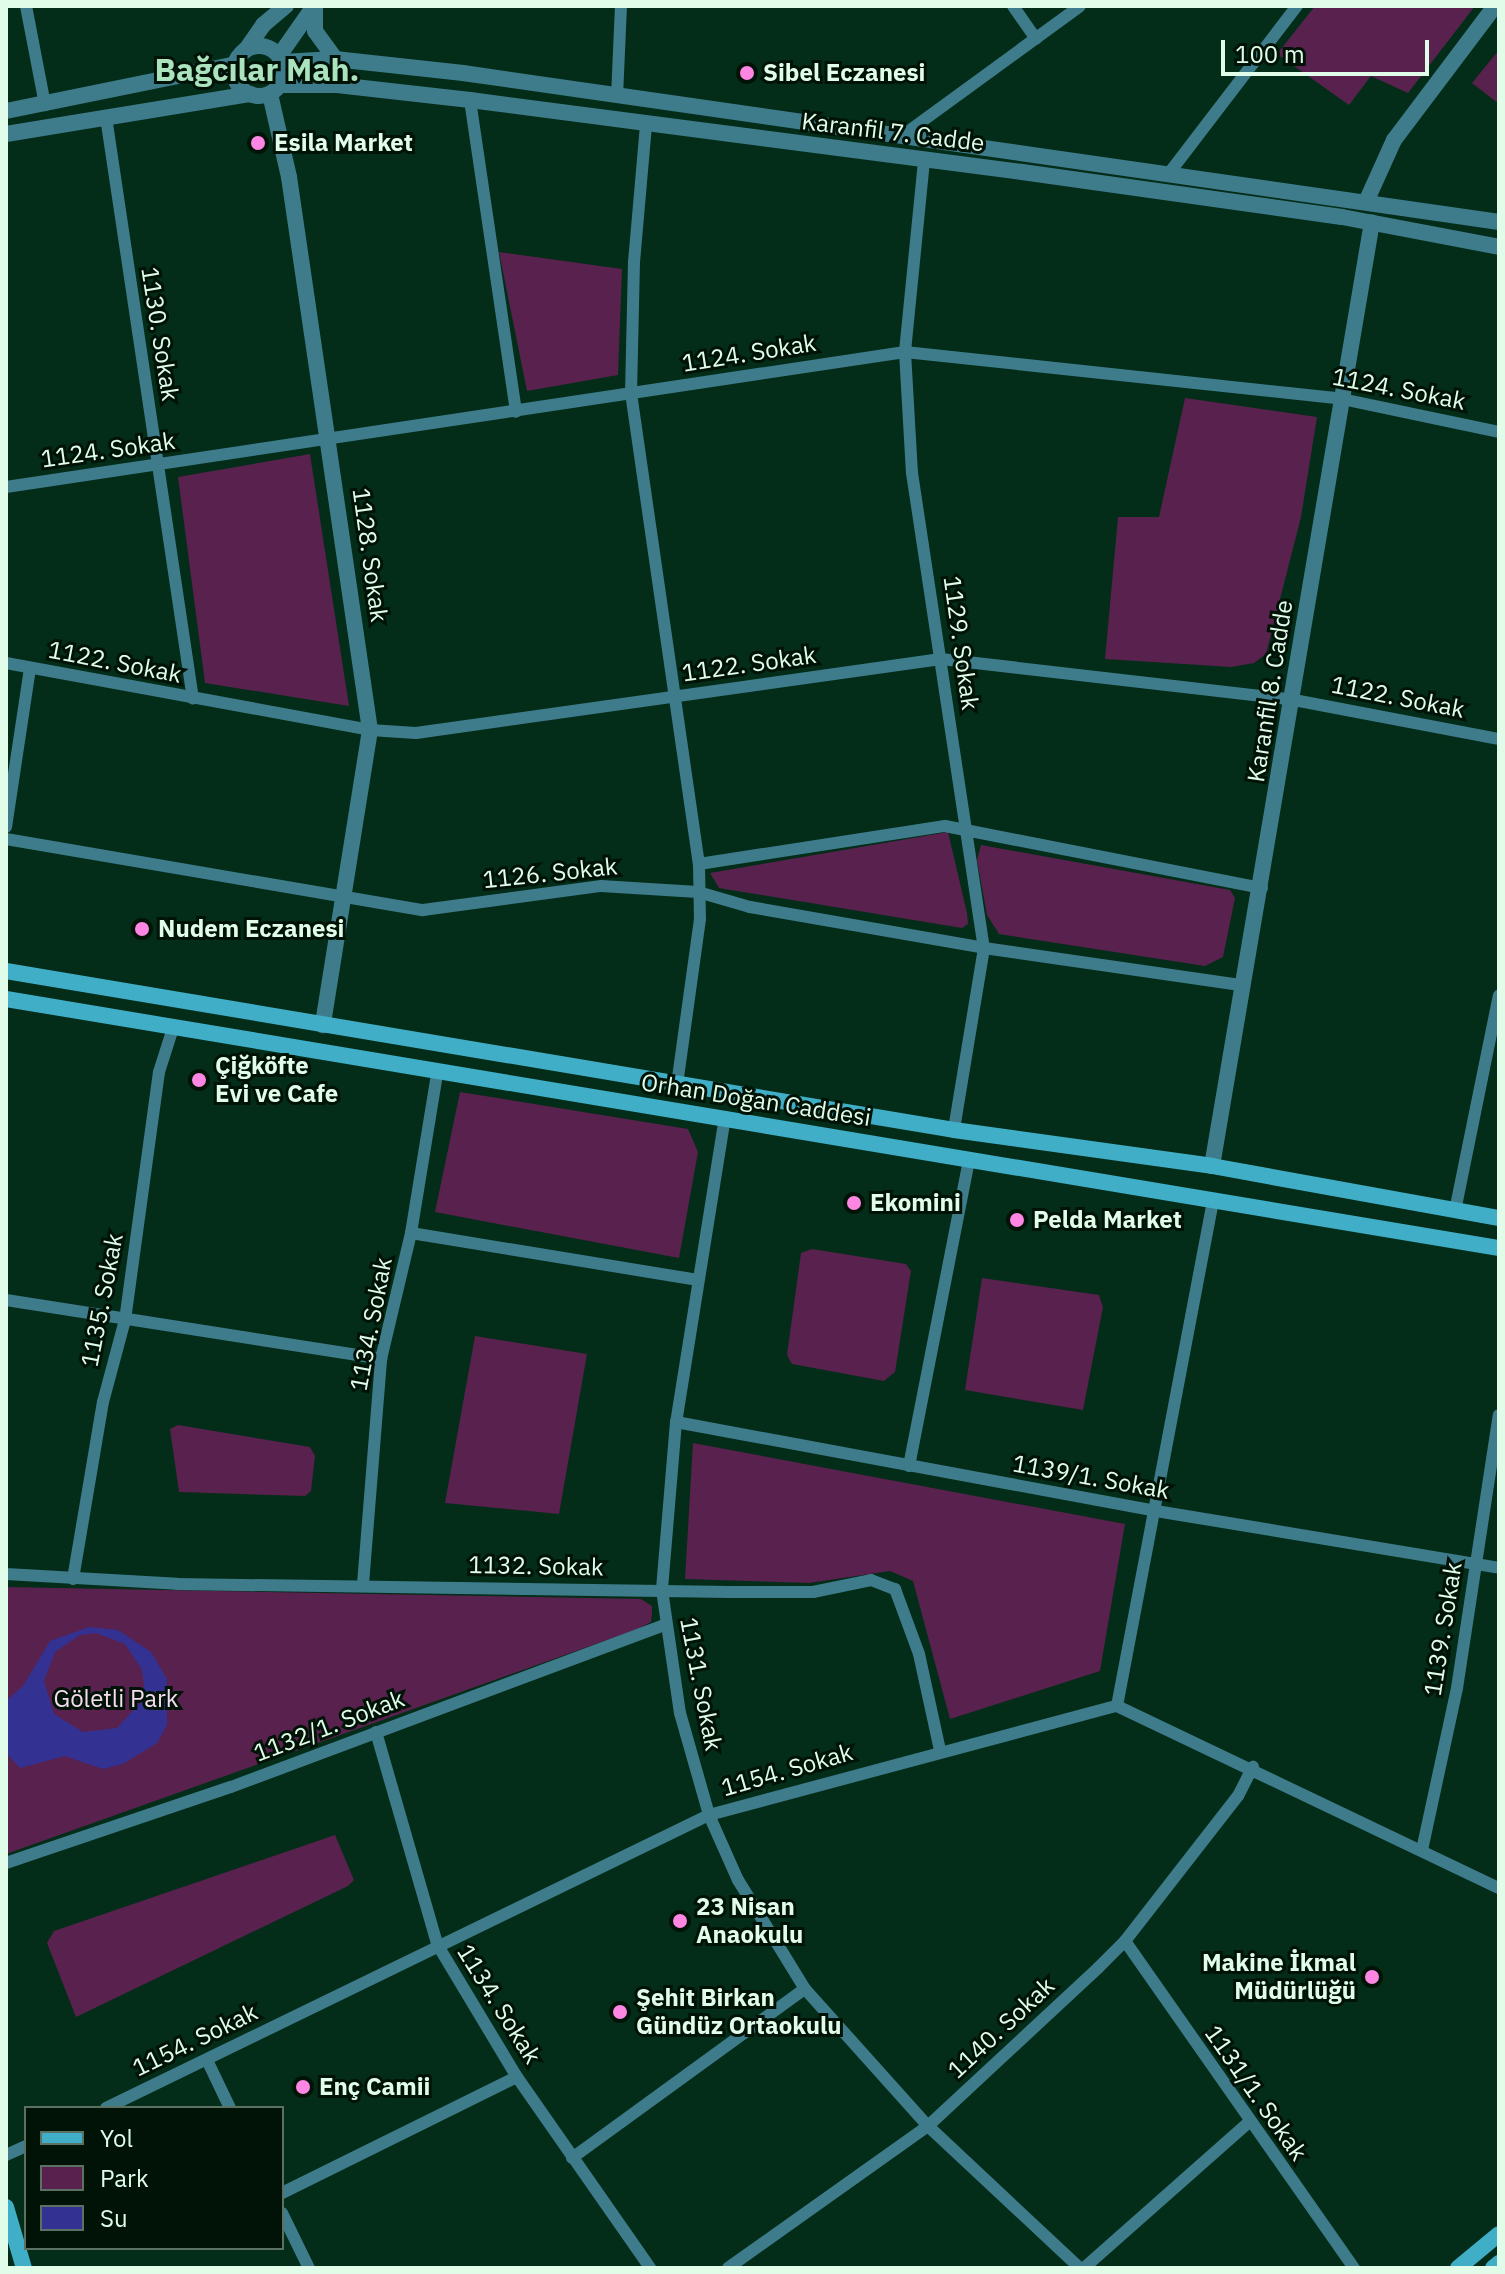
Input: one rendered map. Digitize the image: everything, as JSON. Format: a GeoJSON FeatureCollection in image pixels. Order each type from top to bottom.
{"type":"FeatureCollection","features":[{"type":"Feature","properties":{"kind":"main road"},"geometry":{"type":"LineString","coordinates":[[6,971],[954,1130],[1212,1166],[1499,1218]]}},
{"type":"Feature","properties":{"kind":"main road","name":"Orhan Doğan Caddesi"},"geometry":{"type":"LineString","coordinates":[[6,999],[437,1074],[725,1117],[1499,1248]]}},
{"type":"Feature","properties":{"kind":"main road"},"geometry":{"type":"LineString","coordinates":[[6,2207],[24,2268]]}},
{"type":"Feature","properties":{"kind":"main road"},"geometry":{"type":"LineString","coordinates":[[1458,2268],[1499,2234]]}},
{"type":"Feature","properties":{"kind":"main road"},"geometry":{"type":"LineString","coordinates":[[1493,2268],[1499,2263]]}},
{"type":"Feature","properties":{"kind":"street"},"geometry":{"type":"LineString","coordinates":[[26,6],[45,105]]}},
{"type":"Feature","properties":{"kind":"street"},"geometry":{"type":"LineString","coordinates":[[251,94],[236,80],[240,57],[263,25],[286,6]]}},
{"type":"Feature","properties":{"kind":"street"},"geometry":{"type":"LineString","coordinates":[[314,6],[315,31],[335,59]]}},
{"type":"Feature","properties":{"kind":"street"},"geometry":{"type":"LineString","coordinates":[[6,134],[275,90],[280,59],[314,6]]}},
{"type":"Feature","properties":{"kind":"street"},"geometry":{"type":"LineString","coordinates":[[617,97],[621,6]]}},
{"type":"Feature","properties":{"kind":"street"},"geometry":{"type":"LineString","coordinates":[[1013,6],[1036,39]]}},
{"type":"Feature","properties":{"kind":"street"},"geometry":{"type":"LineString","coordinates":[[906,133],[1080,6]]}},
{"type":"Feature","properties":{"kind":"street"},"geometry":{"type":"LineString","coordinates":[[1170,172],[1297,6]]}},
{"type":"Feature","properties":{"kind":"street"},"geometry":{"type":"LineString","coordinates":[[1366,202],[1394,140],[1495,6]]}},
{"type":"Feature","properties":{"kind":"street"},"geometry":{"type":"LineString","coordinates":[[6,111],[45,105],[240,57],[261,47],[280,59]]}},
{"type":"Feature","properties":{"kind":"street","name":"Karanfil 7. Cadde"},"geometry":{"type":"LineString","coordinates":[[280,59],[335,59],[906,133],[1499,222]]}},
{"type":"Feature","properties":{"kind":"street","name":"Karanfil 7. Cadde"},"geometry":{"type":"LineString","coordinates":[[275,90],[337,85],[470,100],[1372,222],[1499,247]]}},
{"type":"Feature","properties":{"kind":"street","name":"1128. Sokak"},"geometry":{"type":"LineString","coordinates":[[275,90],[370,730],[323,1025]]}},
{"type":"Feature","properties":{"kind":"street"},"geometry":{"type":"LineString","coordinates":[[470,100],[516,412]]}},
{"type":"Feature","properties":{"kind":"street","name":"1130. Sokak"},"geometry":{"type":"LineString","coordinates":[[106,117],[193,699]]}},
{"type":"Feature","properties":{"kind":"street"},"geometry":{"type":"LineString","coordinates":[[646,125],[634,262],[631,393],[699,864],[700,919],[677,1084]]}},
{"type":"Feature","properties":{"kind":"street","name":"1129. Sokak"},"geometry":{"type":"LineString","coordinates":[[924,161],[905,352],[912,473],[984,948],[954,1130]]}},
{"type":"Feature","properties":{"kind":"street","name":"Karanfil 8. Cadde"},"geometry":{"type":"LineString","coordinates":[[1212,1166],[1240,985],[1262,888],[1294,700],[1372,222]]}},
{"type":"Feature","properties":{"kind":"street","name":"1124. Sokak"},"geometry":{"type":"LineString","coordinates":[[6,487],[905,352],[1342,399],[1499,432]]}},
{"type":"Feature","properties":{"kind":"street","name":"1122. Sokak"},"geometry":{"type":"LineString","coordinates":[[6,663],[370,730],[416,733],[941,659],[1294,700],[1499,739]]}},
{"type":"Feature","properties":{"kind":"street"},"geometry":{"type":"LineString","coordinates":[[6,827],[30,668]]}},
{"type":"Feature","properties":{"kind":"street"},"geometry":{"type":"LineString","coordinates":[[699,864],[888,832],[945,826],[1262,888]]}},
{"type":"Feature","properties":{"kind":"street","name":"1126. Sokak"},"geometry":{"type":"LineString","coordinates":[[6,839],[423,910],[601,886],[698,892],[750,907],[984,948],[1240,985]]}},
{"type":"Feature","properties":{"kind":"street"},"geometry":{"type":"LineString","coordinates":[[1455,1211],[1499,995]]}},
{"type":"Feature","properties":{"kind":"street","name":"1135. Sokak"},"geometry":{"type":"LineString","coordinates":[[73,1579],[103,1402],[125,1320],[159,1072],[173,1028]]}},
{"type":"Feature","properties":{"kind":"street","name":"1134. Sokak"},"geometry":{"type":"LineString","coordinates":[[363,1584],[381,1359],[411,1233],[437,1074]]}},
{"type":"Feature","properties":{"kind":"street","name":"1131. Sokak"},"geometry":{"type":"LineString","coordinates":[[725,1117],[676,1422],[662,1590],[680,1713],[709,1815],[738,1880],[805,1989],[928,2126],[1082,2268]]}},
{"type":"Feature","properties":{"kind":"street"},"geometry":{"type":"LineString","coordinates":[[909,1466],[969,1160]]}},
{"type":"Feature","properties":{"kind":"street"},"geometry":{"type":"LineString","coordinates":[[1213,1201],[1117,1706],[1253,1767],[1499,1888]]}},
{"type":"Feature","properties":{"kind":"street"},"geometry":{"type":"LineString","coordinates":[[411,1233],[698,1280]]}},
{"type":"Feature","properties":{"kind":"street"},"geometry":{"type":"LineString","coordinates":[[6,1300],[381,1359]]}},
{"type":"Feature","properties":{"kind":"street","name":"1139. Sokak"},"geometry":{"type":"LineString","coordinates":[[1422,1850],[1457,1688],[1499,1415]]}},
{"type":"Feature","properties":{"kind":"street","name":"1139/1. Sokak"},"geometry":{"type":"LineString","coordinates":[[676,1422],[1156,1511],[1499,1568]]}},
{"type":"Feature","properties":{"kind":"street","name":"1132. Sokak"},"geometry":{"type":"LineString","coordinates":[[6,1574],[73,1579],[813,1592],[871,1580],[890,1585],[919,1654],[940,1750]]}},
{"type":"Feature","properties":{"kind":"street","name":"1132/1. Sokak"},"geometry":{"type":"LineString","coordinates":[[6,1863],[376,1732],[665,1625]]}},
{"type":"Feature","properties":{"kind":"street","name":"1154. Sokak"},"geometry":{"type":"LineString","coordinates":[[110,2106],[437,1944],[709,1815],[940,1750],[1117,1706]]}},
{"type":"Feature","properties":{"kind":"street","name":"1134. Sokak"},"geometry":{"type":"LineString","coordinates":[[376,1732],[437,1944],[517,2077],[650,2268]]}},
{"type":"Feature","properties":{"kind":"street","name":"1140. Sokak"},"geometry":{"type":"LineString","coordinates":[[728,2268],[928,2126],[1125,1941],[1238,1796],[1253,1767]]}},
{"type":"Feature","properties":{"kind":"street","name":"1131/1. Sokak"},"geometry":{"type":"LineString","coordinates":[[1125,1941],[1354,2268]]}},
{"type":"Feature","properties":{"kind":"street"},"geometry":{"type":"LineString","coordinates":[[572,2158],[805,1989]]}},
{"type":"Feature","properties":{"kind":"street"},"geometry":{"type":"LineString","coordinates":[[207,2060],[229,2106]]}},
{"type":"Feature","properties":{"kind":"street"},"geometry":{"type":"LineString","coordinates":[[284,2192],[517,2077]]}},
{"type":"Feature","properties":{"kind":"street"},"geometry":{"type":"LineString","coordinates":[[1082,2268],[1249,2122]]}},
{"type":"Feature","properties":{"kind":"street"},"geometry":{"type":"LineString","coordinates":[[284,2217],[309,2268]]}},
{"type":"Feature","properties":{"kind":"green space"},"geometry":{"type":"Polygon","coordinates":[[[1315,6],[1475,6],[1408,93],[1371,76],[1349,105],[1277,54],[1315,6]]]}},
{"type":"Feature","properties":{"kind":"green space"},"geometry":{"type":"Polygon","coordinates":[[[1499,50],[1499,104],[1472,83],[1499,50]]]}},
{"type":"Feature","properties":{"kind":"green space"},"geometry":{"type":"Polygon","coordinates":[[[499,252],[622,269],[618,375],[527,391],[499,252]]]}},
{"type":"Feature","properties":{"kind":"green space"},"geometry":{"type":"Polygon","coordinates":[[[1185,398],[1317,417],[1301,517],[1266,654],[1254,663],[1231,667],[1105,659],[1118,517],[1159,517],[1185,398]]]}},
{"type":"Feature","properties":{"kind":"green space"},"geometry":{"type":"Polygon","coordinates":[[[310,454],[349,706],[205,683],[178,477],[310,454]]]}},
{"type":"Feature","properties":{"kind":"green space"},"geometry":{"type":"Polygon","coordinates":[[[948,832],[967,913],[968,924],[962,928],[719,888],[710,873],[948,832]]]}},
{"type":"Feature","properties":{"kind":"green space"},"geometry":{"type":"Polygon","coordinates":[[[981,845],[1230,890],[1235,898],[1223,957],[1205,966],[999,934],[987,915],[977,860],[981,845]]]}},
{"type":"Feature","properties":{"kind":"green space"},"geometry":{"type":"Polygon","coordinates":[[[460,1092],[688,1129],[698,1152],[679,1258],[435,1212],[460,1092]]]}},
{"type":"Feature","properties":{"kind":"green space"},"geometry":{"type":"Polygon","coordinates":[[[812,1249],[906,1264],[911,1271],[895,1372],[884,1381],[792,1364],[787,1355],[801,1253],[812,1249]]]}},
{"type":"Feature","properties":{"kind":"green space"},"geometry":{"type":"Polygon","coordinates":[[[982,1278],[1099,1295],[1103,1307],[1083,1410],[965,1390],[982,1278]]]}},
{"type":"Feature","properties":{"kind":"green space"},"geometry":{"type":"Polygon","coordinates":[[[475,1336],[587,1354],[559,1514],[445,1503],[475,1336]]]}},
{"type":"Feature","properties":{"kind":"green space"},"geometry":{"type":"Polygon","coordinates":[[[178,1425],[310,1447],[315,1456],[311,1491],[305,1496],[179,1492],[170,1429],[178,1425]]]}},
{"type":"Feature","properties":{"kind":"green space"},"geometry":{"type":"Polygon","coordinates":[[[693,1443],[1125,1524],[1100,1671],[950,1719],[913,1581],[890,1571],[809,1583],[685,1579],[693,1443]]]}},
{"type":"Feature","properties":{"kind":"green space","name":"Göletli Park"},"geometry":{"type":"Polygon","coordinates":[[[6,1587],[641,1599],[652,1606],[652,1613],[651,1622],[638,1629],[6,1854],[6,1587]]]}},
{"type":"Feature","properties":{"kind":"green space"},"geometry":{"type":"Polygon","coordinates":[[[335,1835],[354,1880],[348,1886],[76,2017],[47,1943],[54,1931],[335,1835]]]}},
{"type":"Feature","properties":{"kind":"water"},"geometry":{"type":"Polygon","coordinates":[[[89,1627],[118,1630],[151,1652],[167,1679],[167,1725],[157,1743],[123,1764],[103,1769],[65,1756],[20,1768],[6,1753],[6,1701],[23,1686],[50,1641],[89,1627]],[[96,1633],[80,1635],[55,1652],[44,1681],[54,1714],[83,1732],[117,1728],[140,1703],[144,1685],[142,1670],[125,1644],[96,1633]]]}},
{"type":"Feature","properties":{"kind":"place","name":"Sibel Eczanesi"},"geometry":{"type":"Point","coordinates":[747,73]}},
{"type":"Feature","properties":{"kind":"place","name":"Esila Market"},"geometry":{"type":"Point","coordinates":[258,143]}},
{"type":"Feature","properties":{"kind":"place","name":"Nudem Eczanesi"},"geometry":{"type":"Point","coordinates":[142,929]}},
{"type":"Feature","properties":{"kind":"place","name":"Çiğköfte Evi ve Cafe"},"geometry":{"type":"Point","coordinates":[199,1080]}},
{"type":"Feature","properties":{"kind":"place","name":"Ekomini"},"geometry":{"type":"Point","coordinates":[854,1203]}},
{"type":"Feature","properties":{"kind":"place","name":"Pelda Market"},"geometry":{"type":"Point","coordinates":[1017,1220]}},
{"type":"Feature","properties":{"kind":"place","name":"23 Nisan Anaokulu"},"geometry":{"type":"Point","coordinates":[680,1921]}},
{"type":"Feature","properties":{"kind":"place","name":"Makine İkmal Müdürlüğü"},"geometry":{"type":"Point","coordinates":[1372,1977]}},
{"type":"Feature","properties":{"kind":"place","name":"Şehit Birkan Gündüz Ortaokulu"},"geometry":{"type":"Point","coordinates":[620,2012]}},
{"type":"Feature","properties":{"kind":"place","name":"Enç Camii"},"geometry":{"type":"Point","coordinates":[303,2087]}},
{"type":"Feature","properties":{"kind":"district","name":"Bağcılar Mah."},"geometry":{"type":"Point","coordinates":[257,69]}}]}
